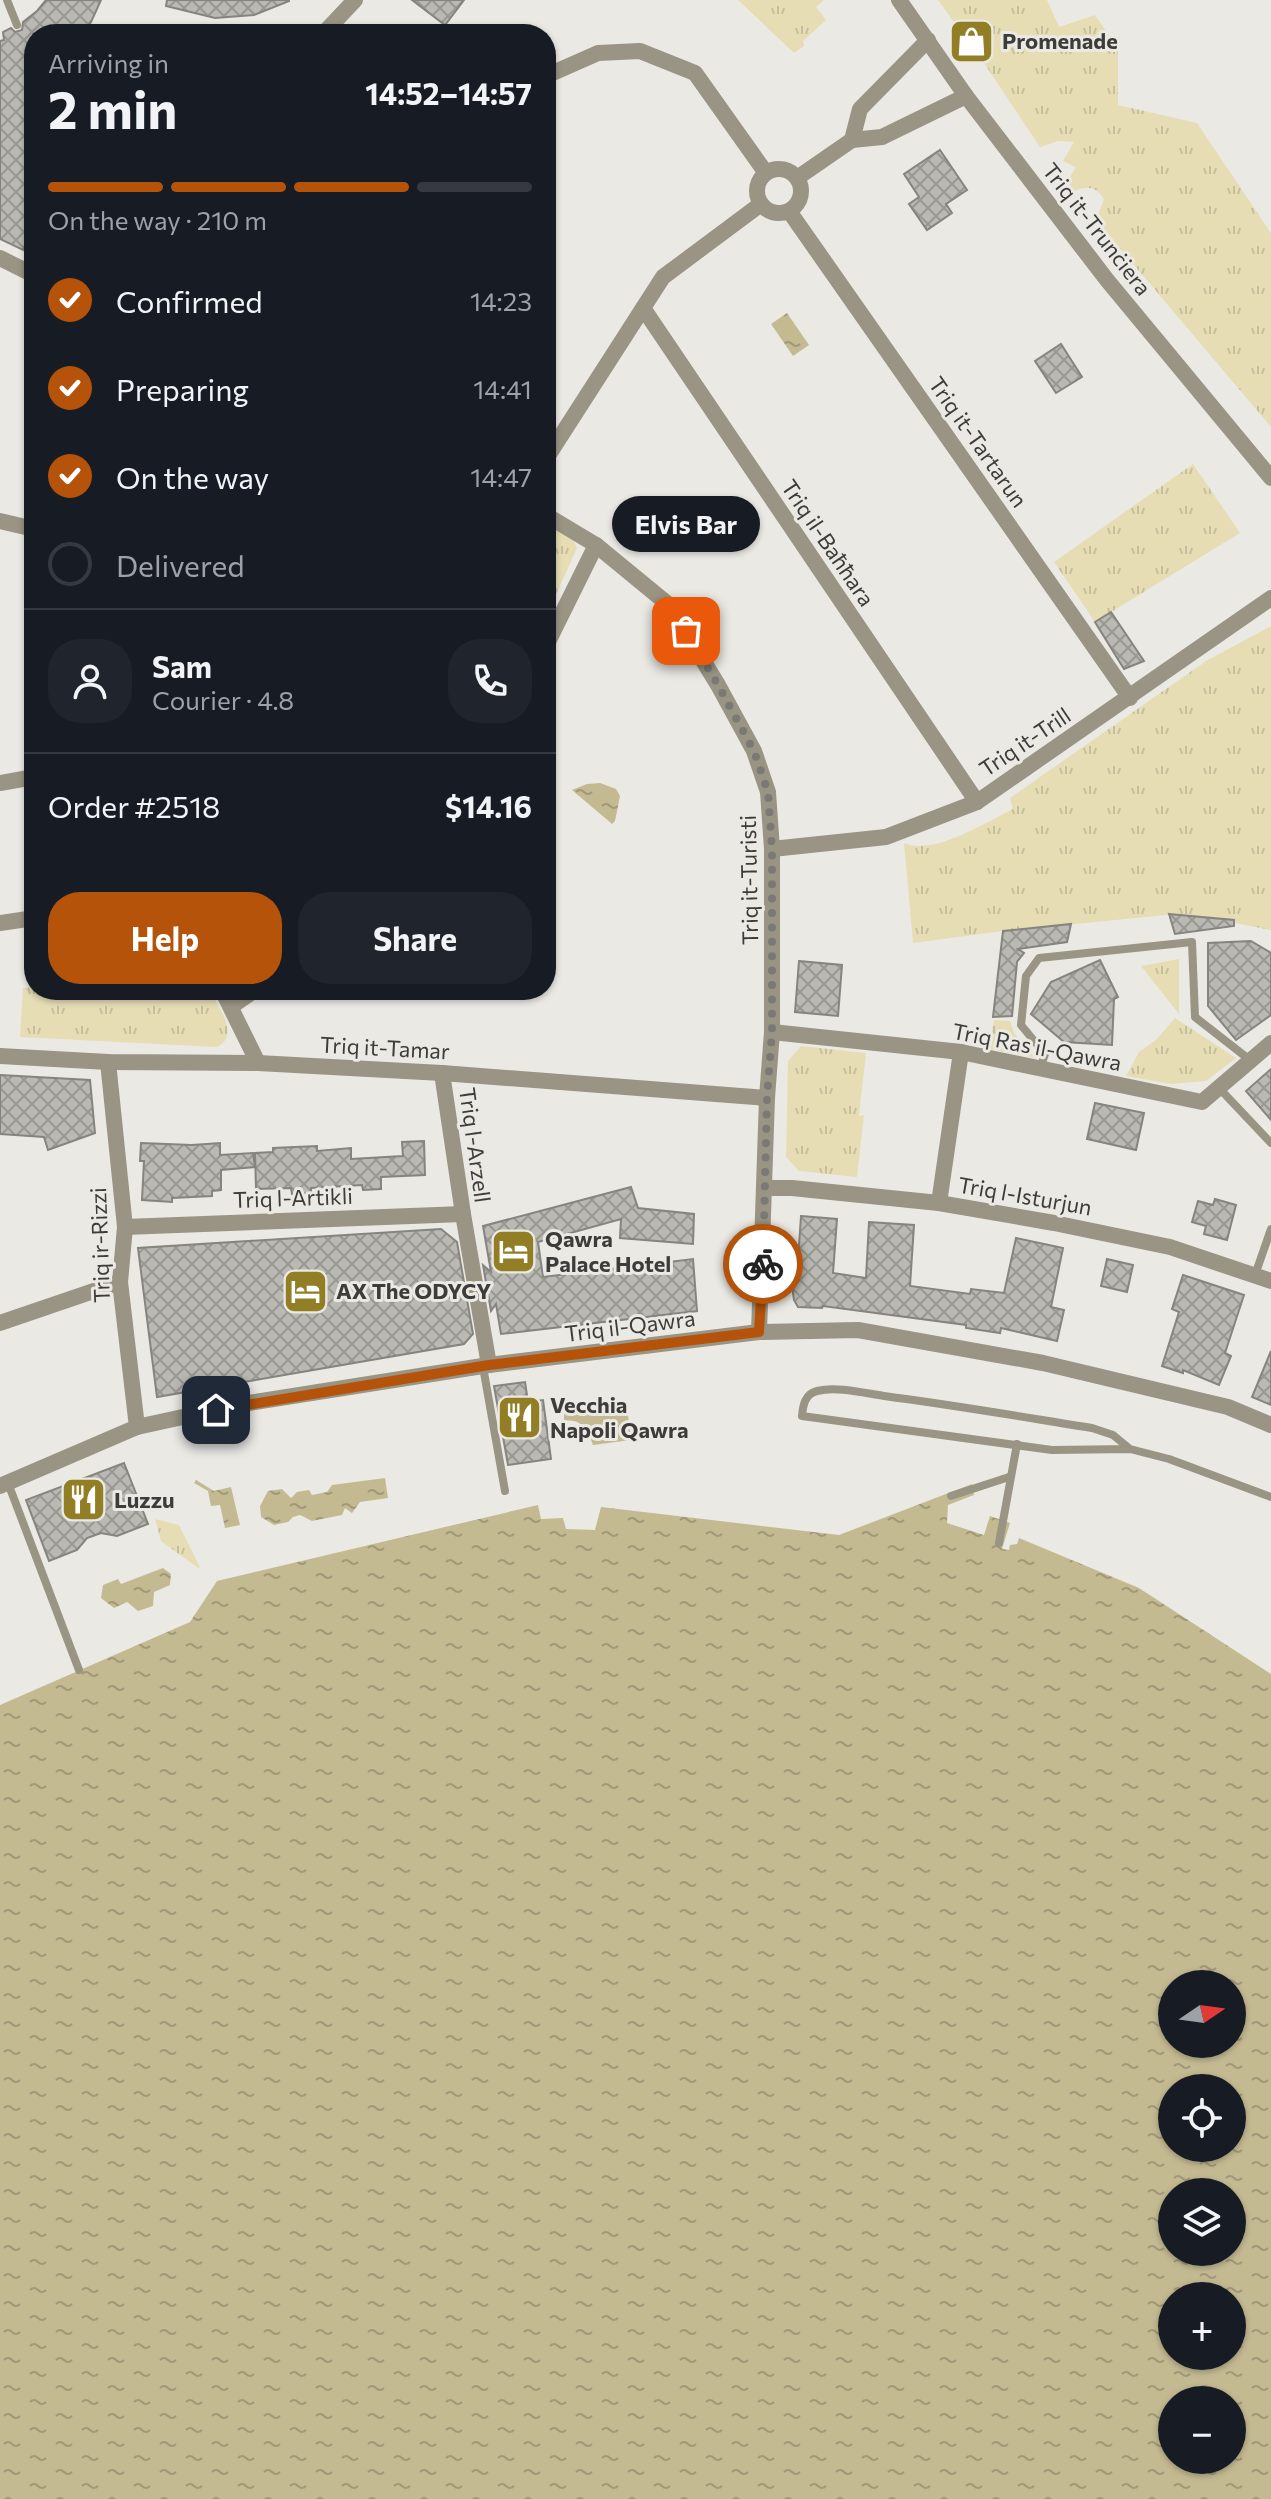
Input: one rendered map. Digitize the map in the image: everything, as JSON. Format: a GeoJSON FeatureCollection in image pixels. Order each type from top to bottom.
{"type":"FeatureCollection","features":[{"type":"Feature","properties":{"kind":"street"},"geometry":{"type":"LineString","coordinates":[[332,24],[355,0]]}},
{"type":"Feature","properties":{"kind":"street","name":"Triq it-Trunċiera"},"geometry":{"type":"LineString","coordinates":[[899,0],[966,96],[1107,280],[1271,478]]}},
{"type":"Feature","properties":{"kind":"street"},"geometry":{"type":"LineString","coordinates":[[852,140],[860,109],[928,40]]}},
{"type":"Feature","properties":{"kind":"street"},"geometry":{"type":"LineString","coordinates":[[556,72],[598,53],[640,51],[695,73],[766,173]]}},
{"type":"Feature","properties":{"kind":"street"},"geometry":{"type":"LineString","coordinates":[[797,178],[852,140],[882,137],[966,96]]}},
{"type":"Feature","properties":{"kind":"street"},"geometry":{"type":"LineString","coordinates":[[781,169],[797,178],[799,200],[789,211],[774,213],[761,204],[757,189],[766,173],[781,169]]}},
{"type":"Feature","properties":{"kind":"street"},"geometry":{"type":"LineString","coordinates":[[556,443],[663,277],[761,204]]}},
{"type":"Feature","properties":{"kind":"street","name":"Triq it-Tartarun"},"geometry":{"type":"LineString","coordinates":[[789,211],[1130,698]]}},
{"type":"Feature","properties":{"kind":"street"},"geometry":{"type":"LineString","coordinates":[[0,258],[24,270]]}},
{"type":"Feature","properties":{"kind":"street","name":"Triq il-Baħħara"},"geometry":{"type":"LineString","coordinates":[[643,308],[977,802]]}},
{"type":"Feature","properties":{"kind":"street"},"geometry":{"type":"LineString","coordinates":[[0,521],[24,527]]}},
{"type":"Feature","properties":{"kind":"street","name":"Triq it-Turisti"},"geometry":{"type":"LineString","coordinates":[[556,521],[596,545],[669,605],[754,751],[768,792],[772,849],[772,1032],[759,1332]]}},
{"type":"Feature","properties":{"kind":"street"},"geometry":{"type":"LineString","coordinates":[[556,626],[596,545]]}},
{"type":"Feature","properties":{"kind":"street","name":"Triq it-Trill"},"geometry":{"type":"LineString","coordinates":[[772,849],[886,837],[977,802],[1271,598]]}},
{"type":"Feature","properties":{"kind":"street"},"geometry":{"type":"LineString","coordinates":[[0,783],[24,779]]}},
{"type":"Feature","properties":{"kind":"street"},"geometry":{"type":"LineString","coordinates":[[0,923],[24,919]]}},
{"type":"Feature","properties":{"kind":"street"},"geometry":{"type":"LineString","coordinates":[[228,1000],[258,1063]]}},
{"type":"Feature","properties":{"kind":"street"},"geometry":{"type":"LineString","coordinates":[[232,1006],[241,1000]]}},
{"type":"Feature","properties":{"kind":"street","name":"Triq Ras il-Qawra"},"geometry":{"type":"LineString","coordinates":[[772,1032],[961,1052],[1202,1102],[1271,1043]]}},
{"type":"Feature","properties":{"kind":"street"},"geometry":{"type":"LineString","coordinates":[[939,1203],[961,1052]]}},
{"type":"Feature","properties":{"kind":"street","name":"Triq it-Tamar"},"geometry":{"type":"LineString","coordinates":[[0,1056],[108,1062],[258,1063],[442,1073],[767,1098]]}},
{"type":"Feature","properties":{"kind":"street","name":"Triq ir-Rizzi"},"geometry":{"type":"LineString","coordinates":[[108,1062],[125,1227],[120,1282],[137,1427]]}},
{"type":"Feature","properties":{"kind":"street","name":"Triq l-Arzell"},"geometry":{"type":"LineString","coordinates":[[442,1073],[486,1366]]}},
{"type":"Feature","properties":{"kind":"street","name":"Triq l-Isturjun"},"geometry":{"type":"LineString","coordinates":[[765,1188],[939,1203],[1054,1223],[1170,1247],[1263,1278]]}},
{"type":"Feature","properties":{"kind":"street","name":"Triq l-Artikli"},"geometry":{"type":"LineString","coordinates":[[125,1227],[463,1214]]}},
{"type":"Feature","properties":{"kind":"street"},"geometry":{"type":"LineString","coordinates":[[0,1323],[120,1282]]}},
{"type":"Feature","properties":{"kind":"street","name":"Triq il-Qawra"},"geometry":{"type":"LineString","coordinates":[[4,1484],[137,1427],[242,1404],[486,1366],[759,1332],[858,1330],[1028,1360],[1228,1407],[1271,1425]]}},
{"type":"Feature","properties":{"kind":"lane"},"geometry":{"type":"LineString","coordinates":[[7,0],[17,25]]}},
{"type":"Feature","properties":{"kind":"lane"},"geometry":{"type":"LineString","coordinates":[[1040,1069],[1045,1054],[1021,1025],[1026,976],[1039,958],[1192,942],[1195,1017],[1250,1061]]}},
{"type":"Feature","properties":{"kind":"lane"},"geometry":{"type":"LineString","coordinates":[[1219,1088],[1271,1143]]}},
{"type":"Feature","properties":{"kind":"lane"},"geometry":{"type":"LineString","coordinates":[[1263,1278],[1271,1229]]}},
{"type":"Feature","properties":{"kind":"lane"},"geometry":{"type":"LineString","coordinates":[[486,1366],[505,1491]]}},
{"type":"Feature","properties":{"kind":"lane"},"geometry":{"type":"LineString","coordinates":[[1130,1449],[1113,1435],[1092,1428],[934,1402],[842,1390],[817,1391],[808,1396],[803,1405],[802,1416],[1052,1450],[1130,1449],[1169,1459],[1271,1497]]}},
{"type":"Feature","properties":{"kind":"lane"},"geometry":{"type":"LineString","coordinates":[[999,1543],[1017,1444]]}},
{"type":"Feature","properties":{"kind":"lane"},"geometry":{"type":"LineString","coordinates":[[951,1496],[1009,1477]]}},
{"type":"Feature","properties":{"kind":"lane"},"geometry":{"type":"LineString","coordinates":[[4,1484],[79,1670]]}},
{"type":"Feature","properties":{"kind":"green space"},"geometry":{"type":"Polygon","coordinates":[[[738,0],[824,0],[816,7],[826,20],[794,53],[738,0]]]}},
{"type":"Feature","properties":{"kind":"green space"},"geometry":{"type":"Polygon","coordinates":[[[938,0],[1047,0],[1059,27],[1095,15],[1118,48],[1118,105],[1197,123],[1271,233],[1271,427],[1096,220],[1104,199],[1101,195],[1091,188],[1075,191],[1067,182],[1076,167],[1063,161],[1074,142],[1058,141],[1040,147],[938,0]]]}},
{"type":"Feature","properties":{"kind":"green space"},"geometry":{"type":"Polygon","coordinates":[[[1193,464],[1240,533],[1095,622],[1054,562],[1193,464]]]}},
{"type":"Feature","properties":{"kind":"green space"},"geometry":{"type":"Polygon","coordinates":[[[556,529],[572,536],[577,548],[556,595],[556,529]]]}},
{"type":"Feature","properties":{"kind":"green space"},"geometry":{"type":"Polygon","coordinates":[[[1271,626],[1271,930],[1177,914],[913,943],[904,843],[916,846],[945,841],[1013,809],[1010,798],[1206,661],[1271,626]]]}},
{"type":"Feature","properties":{"kind":"green space"},"geometry":{"type":"Polygon","coordinates":[[[1179,959],[1179,1014],[1141,966],[1179,959]]]}},
{"type":"Feature","properties":{"kind":"green space"},"geometry":{"type":"Polygon","coordinates":[[[23,988],[24,1000],[215,1000],[225,1020],[227,1035],[217,1047],[20,1037],[23,988]]]}},
{"type":"Feature","properties":{"kind":"green space"},"geometry":{"type":"Polygon","coordinates":[[[1175,1018],[1236,1058],[1206,1081],[1170,1084],[1126,1076],[1139,1052],[1156,1040],[1175,1018]]]}},
{"type":"Feature","properties":{"kind":"green space"},"geometry":{"type":"Polygon","coordinates":[[[994,1020],[1010,1021],[1014,1033],[1036,1058],[989,1049],[994,1020]]]}},
{"type":"Feature","properties":{"kind":"green space"},"geometry":{"type":"Polygon","coordinates":[[[801,1046],[866,1053],[859,1116],[864,1115],[857,1177],[799,1171],[786,1157],[788,1061],[801,1046]]]}},
{"type":"Feature","properties":{"kind":"green space"},"geometry":{"type":"Polygon","coordinates":[[[155,1519],[179,1525],[200,1567],[161,1541],[155,1519]]]}},
{"type":"Feature","properties":{"kind":"water"},"geometry":{"type":"Polygon","coordinates":[[[787,313],[809,345],[793,356],[771,324],[787,313]]]}},
{"type":"Feature","properties":{"kind":"water"},"geometry":{"type":"Polygon","coordinates":[[[600,783],[616,789],[620,796],[612,824],[572,790],[600,783]]]}},
{"type":"Feature","properties":{"kind":"water"},"geometry":{"type":"Polygon","coordinates":[[[627,1407],[631,1440],[593,1445],[583,1426],[575,1421],[564,1421],[564,1414],[627,1407]]]}},
{"type":"Feature","properties":{"kind":"water"},"geometry":{"type":"Polygon","coordinates":[[[385,1478],[388,1498],[360,1502],[352,1513],[345,1508],[342,1515],[312,1521],[300,1515],[274,1525],[261,1517],[260,1506],[268,1491],[282,1489],[291,1498],[297,1492],[309,1490],[312,1495],[327,1492],[332,1485],[385,1478]]]}},
{"type":"Feature","properties":{"kind":"water"},"geometry":{"type":"Polygon","coordinates":[[[196,1480],[214,1491],[231,1487],[240,1525],[225,1528],[220,1505],[211,1506],[208,1491],[194,1483],[196,1480]]]}},
{"type":"Feature","properties":{"kind":"water"},"geometry":{"type":"Polygon","coordinates":[[[972,1484],[974,1495],[948,1505],[947,1523],[984,1535],[990,1516],[1010,1523],[1002,1549],[1009,1550],[1010,1545],[1017,1544],[1019,1538],[1139,1588],[1271,1674],[1271,2499],[0,2499],[0,1705],[190,1622],[217,1581],[538,1505],[541,1519],[563,1518],[566,1529],[595,1530],[601,1507],[839,1535],[972,1484]]]}},
{"type":"Feature","properties":{"kind":"water"},"geometry":{"type":"Polygon","coordinates":[[[163,1568],[171,1574],[170,1585],[154,1592],[153,1606],[138,1611],[127,1602],[114,1608],[101,1598],[103,1585],[118,1579],[121,1584],[163,1568]]]}},
{"type":"Feature","properties":{"kind":"building"},"geometry":{"type":"Polygon","coordinates":[[[46,0],[101,0],[90,24],[24,24],[23,250],[0,239],[0,41],[4,40],[3,32],[11,28],[15,32],[22,30],[23,22],[46,0]]]}},
{"type":"Feature","properties":{"kind":"building"},"geometry":{"type":"Polygon","coordinates":[[[167,0],[289,1],[254,15],[215,18],[166,6],[167,0]]]}},
{"type":"Feature","properties":{"kind":"building"},"geometry":{"type":"Polygon","coordinates":[[[412,0],[464,0],[444,24],[412,0]]]}},
{"type":"Feature","properties":{"kind":"building"},"geometry":{"type":"Polygon","coordinates":[[[940,150],[967,190],[946,204],[952,213],[927,230],[909,204],[919,197],[904,174],[940,150]]]}},
{"type":"Feature","properties":{"kind":"building"},"geometry":{"type":"Polygon","coordinates":[[[1061,344],[1082,377],[1056,393],[1035,361],[1061,344]]]}},
{"type":"Feature","properties":{"kind":"building"},"geometry":{"type":"Polygon","coordinates":[[[1111,612],[1144,661],[1124,669],[1095,622],[1111,612]]]}},
{"type":"Feature","properties":{"kind":"building"},"geometry":{"type":"Polygon","coordinates":[[[1169,914],[1234,920],[1234,926],[1175,934],[1169,914]]]}},
{"type":"Feature","properties":{"kind":"building"},"geometry":{"type":"Polygon","coordinates":[[[1071,924],[1067,942],[1018,949],[1024,953],[1017,962],[1012,1016],[993,1017],[1003,931],[1071,924]]]}},
{"type":"Feature","properties":{"kind":"building"},"geometry":{"type":"Polygon","coordinates":[[[1251,941],[1271,953],[1271,1015],[1236,1040],[1208,1006],[1208,943],[1251,941]]]}},
{"type":"Feature","properties":{"kind":"building"},"geometry":{"type":"Polygon","coordinates":[[[1100,960],[1118,997],[1114,999],[1112,1045],[1064,1042],[1031,1014],[1051,982],[1100,960]]]}},
{"type":"Feature","properties":{"kind":"building"},"geometry":{"type":"Polygon","coordinates":[[[799,961],[842,965],[838,1016],[795,1012],[799,961]]]}},
{"type":"Feature","properties":{"kind":"building"},"geometry":{"type":"Polygon","coordinates":[[[1271,1069],[1271,1120],[1246,1091],[1271,1069]]]}},
{"type":"Feature","properties":{"kind":"building"},"geometry":{"type":"Polygon","coordinates":[[[0,1075],[90,1080],[95,1133],[48,1150],[44,1137],[0,1134],[0,1075]]]}},
{"type":"Feature","properties":{"kind":"building"},"geometry":{"type":"Polygon","coordinates":[[[1095,1103],[1144,1113],[1136,1150],[1087,1139],[1095,1103]]]}},
{"type":"Feature","properties":{"kind":"building"},"geometry":{"type":"Polygon","coordinates":[[[424,1141],[425,1175],[381,1177],[381,1189],[363,1190],[362,1185],[311,1188],[311,1193],[292,1194],[291,1188],[256,1189],[255,1153],[273,1152],[273,1148],[317,1146],[317,1151],[351,1148],[351,1159],[403,1156],[402,1142],[424,1141]]]}},
{"type":"Feature","properties":{"kind":"building"},"geometry":{"type":"Polygon","coordinates":[[[141,1143],[220,1143],[220,1155],[253,1153],[255,1167],[221,1170],[221,1190],[212,1191],[212,1196],[172,1198],[172,1202],[142,1200],[144,1161],[140,1161],[141,1143]]]}},
{"type":"Feature","properties":{"kind":"building","name":"Qawra Palace Hotel"},"geometry":{"type":"Polygon","coordinates":[[[631,1187],[638,1208],[694,1214],[693,1244],[620,1238],[621,1219],[538,1242],[543,1277],[693,1259],[697,1311],[501,1334],[496,1304],[491,1311],[483,1265],[491,1272],[483,1226],[631,1187]]]}},
{"type":"Feature","properties":{"kind":"building"},"geometry":{"type":"Polygon","coordinates":[[[1215,1199],[1236,1205],[1227,1240],[1204,1234],[1206,1226],[1192,1222],[1198,1201],[1213,1205],[1215,1199]]]}},
{"type":"Feature","properties":{"kind":"building"},"geometry":{"type":"Polygon","coordinates":[[[801,1216],[837,1219],[833,1273],[866,1278],[869,1222],[914,1225],[910,1286],[970,1294],[971,1289],[1004,1293],[1016,1238],[1063,1248],[1051,1307],[1064,1310],[1057,1341],[1001,1328],[1000,1333],[966,1328],[966,1325],[823,1306],[798,1307],[790,1273],[797,1274],[801,1216]]]}},
{"type":"Feature","properties":{"kind":"building","name":"AX The ODYCY"},"geometry":{"type":"Polygon","coordinates":[[[441,1229],[457,1242],[473,1334],[464,1344],[157,1397],[138,1248],[441,1229]]]}},
{"type":"Feature","properties":{"kind":"building"},"geometry":{"type":"Polygon","coordinates":[[[1107,1259],[1133,1265],[1127,1292],[1101,1286],[1107,1259]]]}},
{"type":"Feature","properties":{"kind":"building"},"geometry":{"type":"Polygon","coordinates":[[[1183,1275],[1244,1295],[1225,1353],[1231,1356],[1219,1385],[1183,1370],[1183,1373],[1162,1366],[1179,1312],[1172,1309],[1183,1275]]]}},
{"type":"Feature","properties":{"kind":"building"},"geometry":{"type":"Polygon","coordinates":[[[1271,1351],[1271,1405],[1252,1397],[1271,1351]]]}},
{"type":"Feature","properties":{"kind":"building"},"geometry":{"type":"Polygon","coordinates":[[[525,1382],[528,1402],[543,1400],[551,1459],[508,1465],[494,1386],[525,1382]]]}},
{"type":"Feature","properties":{"kind":"building"},"geometry":{"type":"Polygon","coordinates":[[[124,1463],[148,1524],[117,1536],[101,1533],[87,1538],[77,1550],[49,1561],[26,1500],[124,1463]]]}},
{"type":"Feature","properties":{"kind":"way so far"},"geometry":{"type":"LineString","coordinates":[[686,631],[754,751],[768,792],[772,849],[772,1032],[767,1098],[763,1264]]}},
{"type":"Feature","properties":{"kind":"place","name":"Promenade"},"geometry":{"type":"Point","coordinates":[971,41]}},
{"type":"Feature","properties":{"kind":"place","name":"Elvis Bar"},"geometry":{"type":"Point","coordinates":[686,631]}},
{"type":"Feature","properties":{"kind":"place","name":"Qawra Palace Hotel"},"geometry":{"type":"Point","coordinates":[514,1252]}},
{"type":"Feature","properties":{"kind":"place","name":"AX The ODYCY"},"geometry":{"type":"Point","coordinates":[305,1291]}},
{"type":"Feature","properties":{"kind":"place","name":"Vecchia Napoli Qawra"},"geometry":{"type":"Point","coordinates":[519,1418]}},
{"type":"Feature","properties":{"kind":"place","name":"Luzzu"},"geometry":{"type":"Point","coordinates":[83,1500]}},
{"type":"Feature","properties":{"kind":"route"},"geometry":{"type":"LineString","coordinates":[[216,1410],[489,1365],[759,1332],[763,1264]]}}]}
